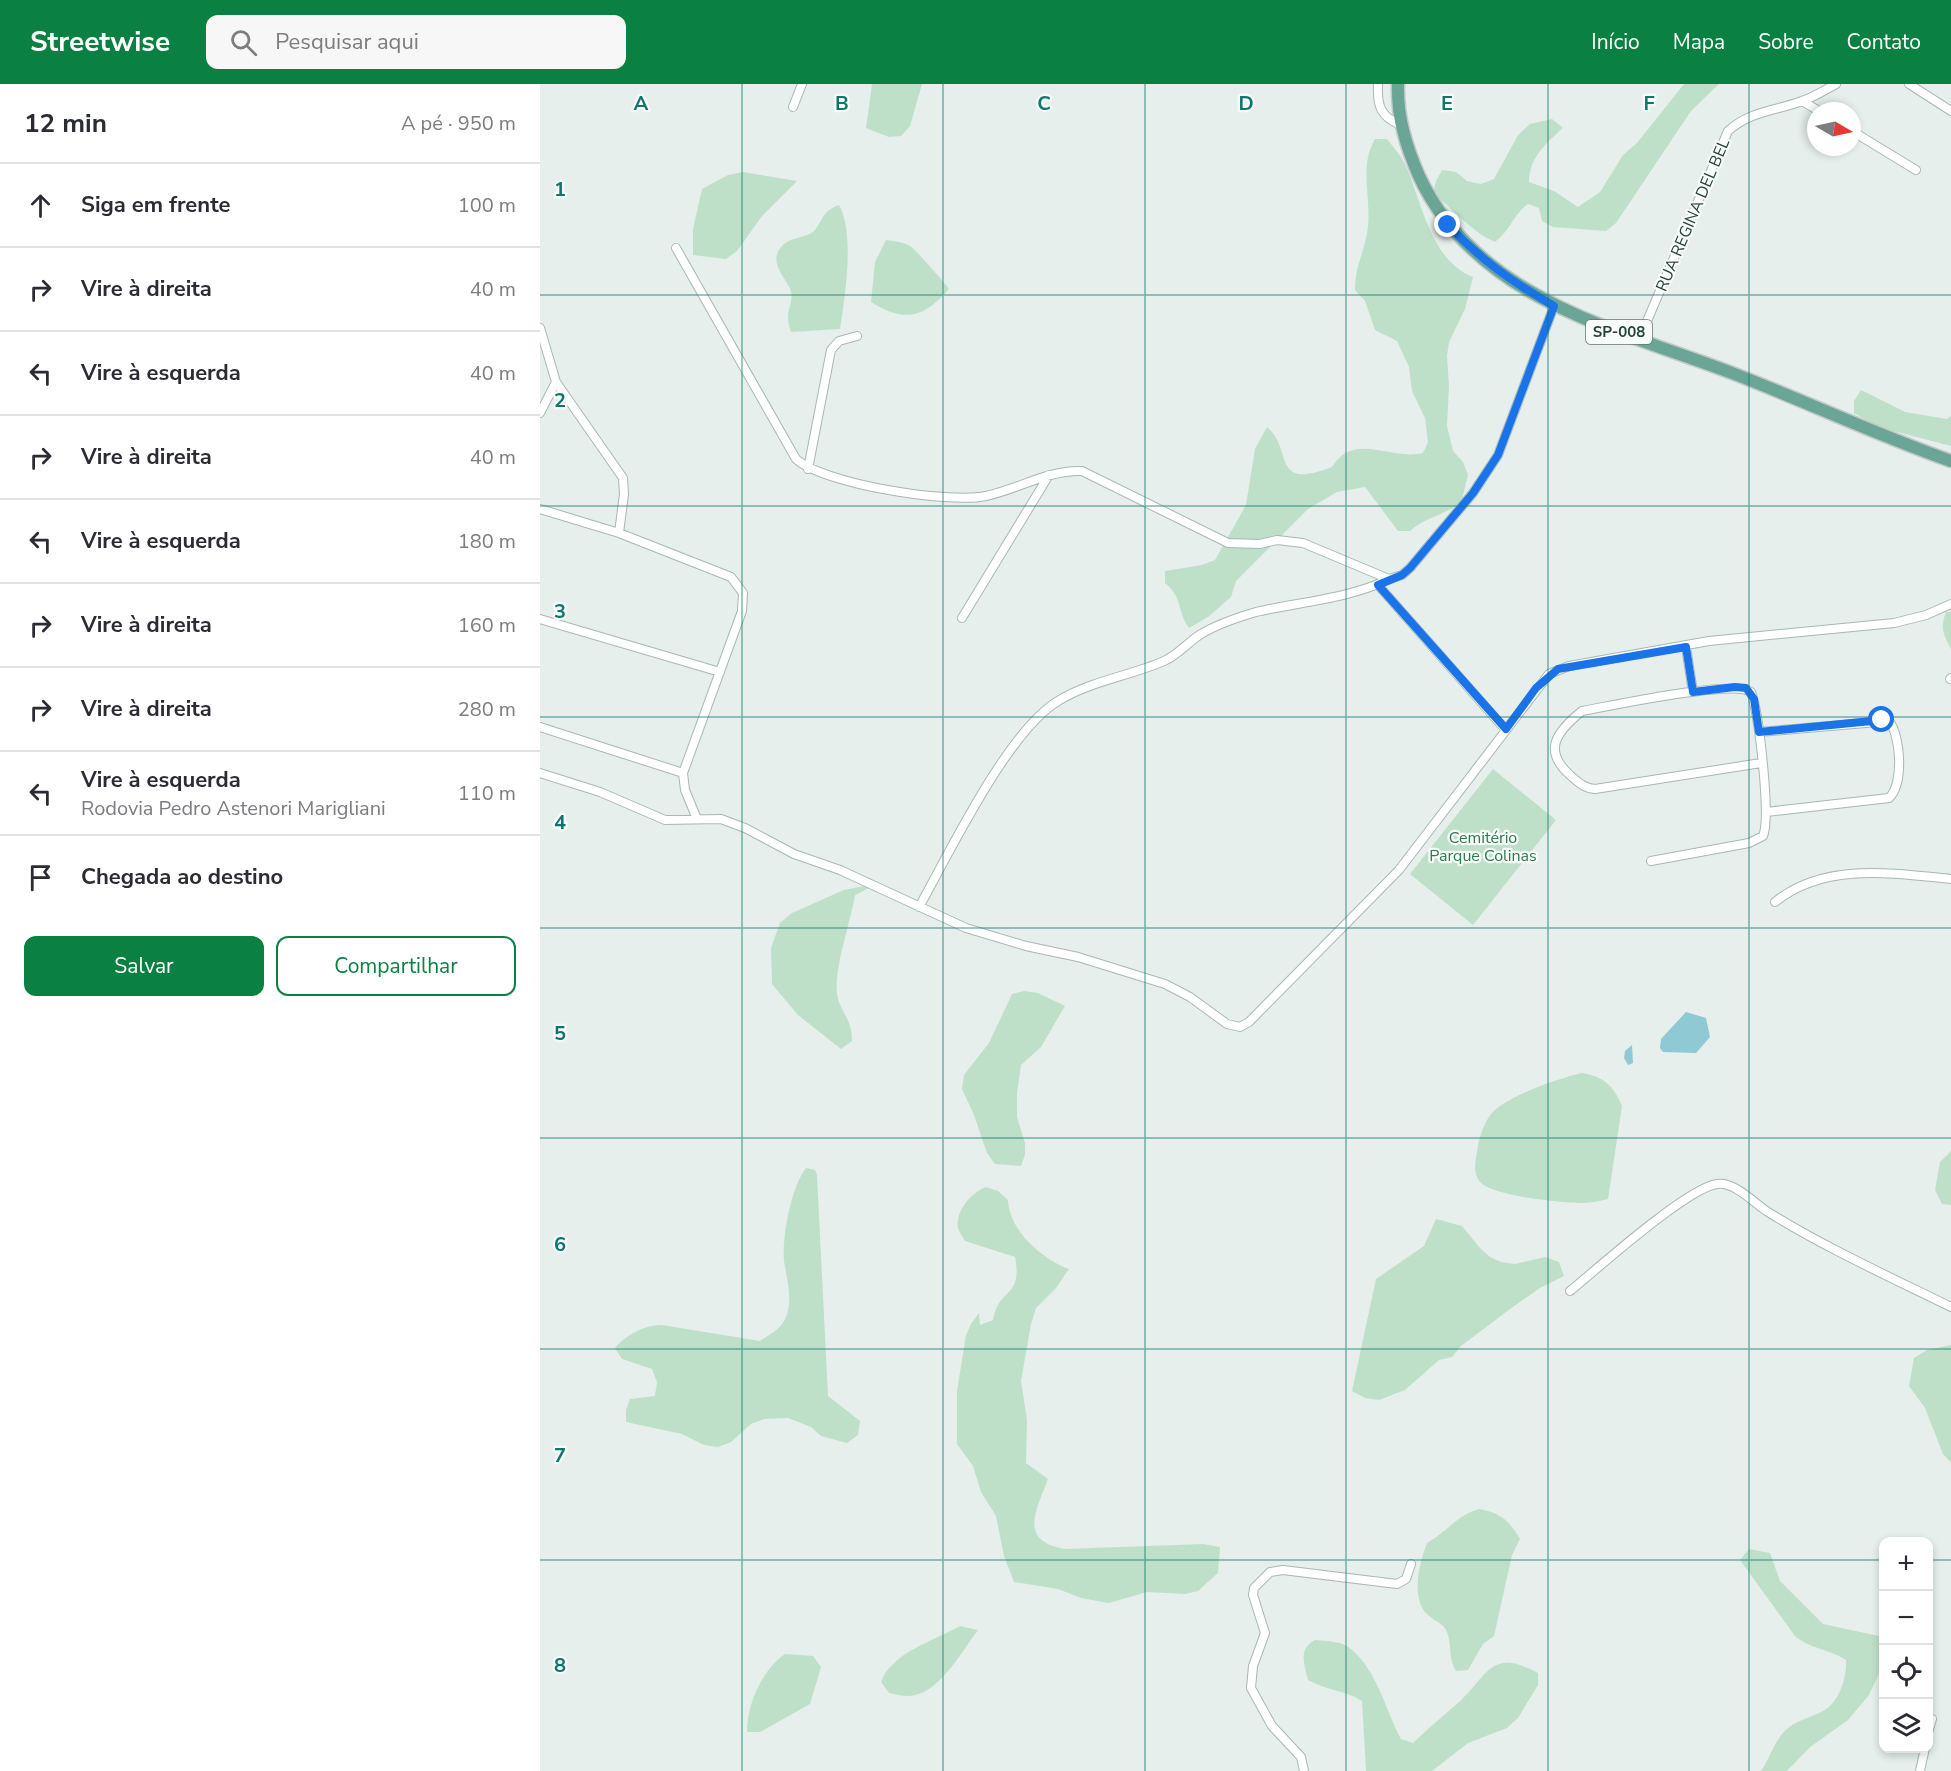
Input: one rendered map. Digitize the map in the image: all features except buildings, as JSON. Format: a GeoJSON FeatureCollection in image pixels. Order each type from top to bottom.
{"type":"FeatureCollection","features":[{"type":"Feature","properties":{"kind":"main road","name":"SP-008"},"geometry":{"type":"LineString","coordinates":[[1398,84],[1401,125],[1413,162],[1429,197],[1448,225],[1474,252],[1510,281],[1554,306],[1732,373],[1951,461]]}},
{"type":"Feature","properties":{"kind":"street"},"geometry":{"type":"LineString","coordinates":[[793,107],[801,84]]}},
{"type":"Feature","properties":{"kind":"street"},"geometry":{"type":"LineString","coordinates":[[1378,84],[1380,111],[1391,121],[1401,125]]}},
{"type":"Feature","properties":{"kind":"street","name":"RUA REGINA DEL BEL"},"geometry":{"type":"LineString","coordinates":[[1640,340],[1728,131],[1739,121],[1753,114],[1802,101],[1836,84]]}},
{"type":"Feature","properties":{"kind":"street"},"geometry":{"type":"LineString","coordinates":[[1909,84],[1951,111]]}},
{"type":"Feature","properties":{"kind":"street"},"geometry":{"type":"LineString","coordinates":[[1802,101],[1807,104]]}},
{"type":"Feature","properties":{"kind":"street"},"geometry":{"type":"LineString","coordinates":[[1861,136],[1916,170]]}},
{"type":"Feature","properties":{"kind":"street"},"geometry":{"type":"LineString","coordinates":[[676,248],[796,459],[808,470],[833,478],[909,492],[966,498],[995,494],[1049,475],[1082,471],[1228,543],[1260,544],[1277,540],[1303,543],[1389,579]]}},
{"type":"Feature","properties":{"kind":"street"},"geometry":{"type":"LineString","coordinates":[[919,907],[1013,745],[1036,717],[1056,702],[1082,688],[1138,673],[1169,658],[1202,634],[1256,612],[1378,585],[1402,575],[1410,568],[1473,493],[1498,455],[1554,306]]}},
{"type":"Feature","properties":{"kind":"street"},"geometry":{"type":"LineString","coordinates":[[540,328],[556,382],[623,478],[624,494],[619,533]]}},
{"type":"Feature","properties":{"kind":"street"},"geometry":{"type":"LineString","coordinates":[[808,470],[831,350],[839,341],[857,336]]}},
{"type":"Feature","properties":{"kind":"street"},"geometry":{"type":"LineString","coordinates":[[540,413],[556,382]]}},
{"type":"Feature","properties":{"kind":"street"},"geometry":{"type":"LineString","coordinates":[[962,618],[1049,475]]}},
{"type":"Feature","properties":{"kind":"street"},"geometry":{"type":"LineString","coordinates":[[540,509],[619,533],[731,577],[739,585],[744,600],[742,611],[683,774],[685,790],[697,819]]}},
{"type":"Feature","properties":{"kind":"street"},"geometry":{"type":"LineString","coordinates":[[1378,585],[1506,729]]}},
{"type":"Feature","properties":{"kind":"street"},"geometry":{"type":"LineString","coordinates":[[540,773],[600,792],[665,820],[722,819],[746,828],[794,854],[840,870],[987,936],[1078,957],[1165,984],[1227,1024],[1240,1027],[1249,1022],[1399,870],[1424,841],[1536,688],[1558,669],[1744,637],[1894,623],[1926,615],[1951,604]]}},
{"type":"Feature","properties":{"kind":"street"},"geometry":{"type":"LineString","coordinates":[[540,620],[720,672]]}},
{"type":"Feature","properties":{"kind":"street"},"geometry":{"type":"LineString","coordinates":[[1686,647],[1693,692]]}},
{"type":"Feature","properties":{"kind":"street"},"geometry":{"type":"LineString","coordinates":[[1651,861],[1758,840],[1766,830],[1759,732],[1754,699],[1746,688],[1735,687],[1582,711],[1569,721],[1554,747],[1554,757],[1557,764],[1581,785],[1595,789],[1761,763]]}},
{"type":"Feature","properties":{"kind":"street"},"geometry":{"type":"LineString","coordinates":[[1759,732],[1889,721],[1895,733],[1899,774],[1898,787],[1889,798],[1766,812]]}},
{"type":"Feature","properties":{"kind":"street"},"geometry":{"type":"LineString","coordinates":[[540,727],[683,774]]}},
{"type":"Feature","properties":{"kind":"street"},"geometry":{"type":"LineString","coordinates":[[1775,902],[1791,888],[1827,876],[1893,874],[1951,879]]}},
{"type":"Feature","properties":{"kind":"street"},"geometry":{"type":"LineString","coordinates":[[1570,1292],[1680,1202],[1719,1183],[1731,1186],[1780,1219],[1835,1249],[1951,1307]]}},
{"type":"Feature","properties":{"kind":"street"},"geometry":{"type":"LineString","coordinates":[[1304,1771],[1301,1758],[1272,1726],[1251,1688],[1253,1666],[1265,1633],[1253,1595],[1254,1588],[1270,1572],[1283,1570],[1397,1584],[1406,1579],[1411,1564]]}},
{"type":"Feature","properties":{"kind":"street"},"geometry":{"type":"LineString","coordinates":[[1920,1771],[1924,1753]]}},
{"type":"Feature","properties":{"kind":"green space"},"geometry":{"type":"Polygon","coordinates":[[[872,84],[922,84],[910,126],[901,136],[889,137],[866,128],[872,84]]]}},
{"type":"Feature","properties":{"kind":"green space"},"geometry":{"type":"Polygon","coordinates":[[[1684,84],[1719,84],[1691,111],[1616,223],[1606,231],[1553,227],[1542,221],[1539,208],[1528,204],[1495,242],[1470,226],[1433,195],[1436,181],[1442,170],[1456,172],[1467,181],[1481,184],[1494,179],[1518,135],[1530,124],[1552,119],[1563,128],[1535,158],[1529,182],[1554,191],[1578,207],[1600,192],[1623,155],[1637,143],[1684,84]]]}},
{"type":"Feature","properties":{"kind":"green space"},"geometry":{"type":"Polygon","coordinates":[[[1375,139],[1387,139],[1400,156],[1438,245],[1459,269],[1473,277],[1465,309],[1449,342],[1447,356],[1449,386],[1447,426],[1453,451],[1463,462],[1468,475],[1461,503],[1422,522],[1410,531],[1398,531],[1365,487],[1337,492],[1308,509],[1236,581],[1231,597],[1208,617],[1189,628],[1175,594],[1165,583],[1165,571],[1202,565],[1215,560],[1246,505],[1255,449],[1267,427],[1280,446],[1286,465],[1291,471],[1299,474],[1313,473],[1332,467],[1341,456],[1351,451],[1362,449],[1398,454],[1423,453],[1428,442],[1425,418],[1412,391],[1409,367],[1397,341],[1375,330],[1365,301],[1355,290],[1368,226],[1367,170],[1370,149],[1375,139]]]}},
{"type":"Feature","properties":{"kind":"green space"},"geometry":{"type":"Polygon","coordinates":[[[743,172],[797,181],[762,216],[737,251],[726,259],[693,255],[693,229],[702,189],[728,175],[743,172]]]}},
{"type":"Feature","properties":{"kind":"green space"},"geometry":{"type":"Polygon","coordinates":[[[839,205],[844,217],[848,248],[840,329],[791,332],[788,313],[792,296],[777,263],[779,250],[787,242],[814,231],[826,213],[839,205]]]}},
{"type":"Feature","properties":{"kind":"green space"},"geometry":{"type":"Polygon","coordinates":[[[886,240],[910,246],[918,253],[949,289],[940,299],[922,311],[904,315],[883,309],[871,302],[875,262],[886,240]]]}},
{"type":"Feature","properties":{"kind":"green space"},"geometry":{"type":"Polygon","coordinates":[[[1861,390],[1905,412],[1947,419],[1951,416],[1951,446],[1878,427],[1854,413],[1854,401],[1861,390]]]}},
{"type":"Feature","properties":{"kind":"green space"},"geometry":{"type":"Polygon","coordinates":[[[1946,612],[1951,612],[1951,649],[1943,631],[1946,612]]]}},
{"type":"Feature","properties":{"kind":"green space","name":"Cemitério Parque Colinas"},"geometry":{"type":"Polygon","coordinates":[[[1493,769],[1556,820],[1473,925],[1410,874],[1493,769]]]}},
{"type":"Feature","properties":{"kind":"green space"},"geometry":{"type":"Polygon","coordinates":[[[879,883],[855,895],[843,944],[837,993],[850,1026],[852,1041],[841,1049],[798,1015],[772,984],[771,948],[780,923],[792,913],[844,890],[879,883]]]}},
{"type":"Feature","properties":{"kind":"green space"},"geometry":{"type":"Polygon","coordinates":[[[1024,991],[1038,993],[1065,1006],[1041,1047],[1021,1065],[1017,1093],[1017,1117],[1025,1143],[1025,1155],[1021,1166],[995,1164],[987,1153],[962,1089],[964,1075],[989,1043],[1012,994],[1024,991]]]}},
{"type":"Feature","properties":{"kind":"green space"},"geometry":{"type":"Polygon","coordinates":[[[1582,1073],[1602,1079],[1607,1083],[1622,1106],[1608,1199],[1581,1203],[1559,1202],[1512,1195],[1487,1187],[1480,1182],[1475,1168],[1478,1147],[1480,1137],[1491,1114],[1520,1095],[1582,1073]]]}},
{"type":"Feature","properties":{"kind":"green space"},"geometry":{"type":"Polygon","coordinates":[[[1951,1151],[1951,1205],[1942,1204],[1935,1190],[1940,1162],[1951,1151]]]}},
{"type":"Feature","properties":{"kind":"green space"},"geometry":{"type":"Polygon","coordinates":[[[806,1168],[815,1170],[817,1175],[828,1396],[860,1421],[858,1435],[847,1443],[821,1436],[811,1427],[788,1418],[764,1419],[751,1424],[731,1442],[718,1447],[704,1445],[682,1434],[626,1422],[626,1410],[630,1399],[655,1396],[657,1382],[652,1369],[622,1359],[615,1348],[630,1335],[642,1329],[662,1325],[760,1341],[782,1324],[789,1302],[784,1261],[786,1226],[796,1187],[806,1168]]]}},
{"type":"Feature","properties":{"kind":"green space"},"geometry":{"type":"Polygon","coordinates":[[[986,1187],[998,1191],[1008,1200],[1014,1222],[1038,1251],[1069,1269],[1056,1288],[1036,1308],[1021,1381],[1027,1420],[1026,1463],[1048,1479],[1036,1512],[1034,1522],[1036,1531],[1041,1539],[1050,1545],[1065,1549],[1203,1544],[1220,1547],[1218,1573],[1198,1591],[1185,1594],[1147,1592],[1109,1603],[1081,1598],[1058,1589],[1014,1582],[1004,1556],[996,1516],[981,1492],[973,1466],[957,1444],[957,1391],[966,1335],[979,1313],[980,1325],[993,1320],[1000,1302],[1016,1280],[1015,1257],[965,1241],[958,1228],[959,1215],[966,1203],[975,1193],[986,1187]]]}},
{"type":"Feature","properties":{"kind":"green space"},"geometry":{"type":"Polygon","coordinates":[[[1436,1219],[1462,1226],[1480,1248],[1490,1257],[1501,1262],[1515,1264],[1545,1257],[1559,1262],[1564,1276],[1540,1288],[1510,1309],[1461,1346],[1452,1357],[1439,1360],[1405,1390],[1379,1400],[1365,1398],[1352,1391],[1376,1279],[1424,1246],[1436,1219]]]}},
{"type":"Feature","properties":{"kind":"green space"},"geometry":{"type":"Polygon","coordinates":[[[1951,1345],[1951,1463],[1943,1454],[1925,1408],[1909,1386],[1914,1358],[1927,1350],[1951,1345]]]}},
{"type":"Feature","properties":{"kind":"green space"},"geometry":{"type":"Polygon","coordinates":[[[1479,1509],[1503,1518],[1520,1539],[1512,1555],[1494,1636],[1483,1644],[1468,1670],[1456,1671],[1446,1631],[1441,1624],[1425,1612],[1421,1605],[1418,1596],[1418,1578],[1427,1543],[1464,1515],[1479,1509]]]}},
{"type":"Feature","properties":{"kind":"green space"},"geometry":{"type":"Polygon","coordinates":[[[1749,1549],[1770,1553],[1780,1581],[1823,1624],[1879,1636],[1879,1674],[1869,1695],[1848,1720],[1810,1747],[1787,1771],[1761,1771],[1779,1738],[1788,1728],[1825,1710],[1837,1697],[1842,1685],[1846,1660],[1807,1644],[1795,1636],[1740,1560],[1749,1549]]]}},
{"type":"Feature","properties":{"kind":"green space"},"geometry":{"type":"Polygon","coordinates":[[[960,1626],[978,1630],[939,1681],[919,1694],[908,1696],[889,1693],[881,1682],[894,1663],[915,1648],[960,1626]]]}},
{"type":"Feature","properties":{"kind":"green space"},"geometry":{"type":"Polygon","coordinates":[[[1315,1640],[1344,1644],[1357,1655],[1373,1676],[1401,1739],[1413,1743],[1458,1703],[1491,1668],[1509,1663],[1522,1666],[1538,1673],[1538,1685],[1518,1718],[1507,1728],[1468,1743],[1432,1771],[1366,1771],[1362,1701],[1349,1694],[1308,1680],[1304,1652],[1315,1640]]]}},
{"type":"Feature","properties":{"kind":"green space"},"geometry":{"type":"Polygon","coordinates":[[[785,1654],[813,1656],[821,1667],[810,1704],[760,1732],[747,1732],[750,1710],[757,1688],[769,1669],[785,1654]]]}},
{"type":"Feature","properties":{"kind":"water"},"geometry":{"type":"Polygon","coordinates":[[[1686,1012],[1706,1018],[1710,1037],[1696,1053],[1663,1052],[1660,1048],[1661,1039],[1686,1012]]]}},
{"type":"Feature","properties":{"kind":"water"},"geometry":{"type":"Polygon","coordinates":[[[1632,1045],[1633,1063],[1628,1065],[1624,1058],[1625,1051],[1632,1045]]]}},
{"type":"Feature","properties":{"kind":"route"},"geometry":{"type":"LineString","coordinates":[[1448,225],[1474,252],[1510,281],[1554,306],[1498,455],[1473,493],[1410,568],[1402,575],[1378,585],[1396,607],[1506,729],[1536,688],[1549,674],[1558,669],[1686,647],[1693,692],[1735,687],[1746,688],[1754,699],[1759,732],[1882,720]]}}]}
